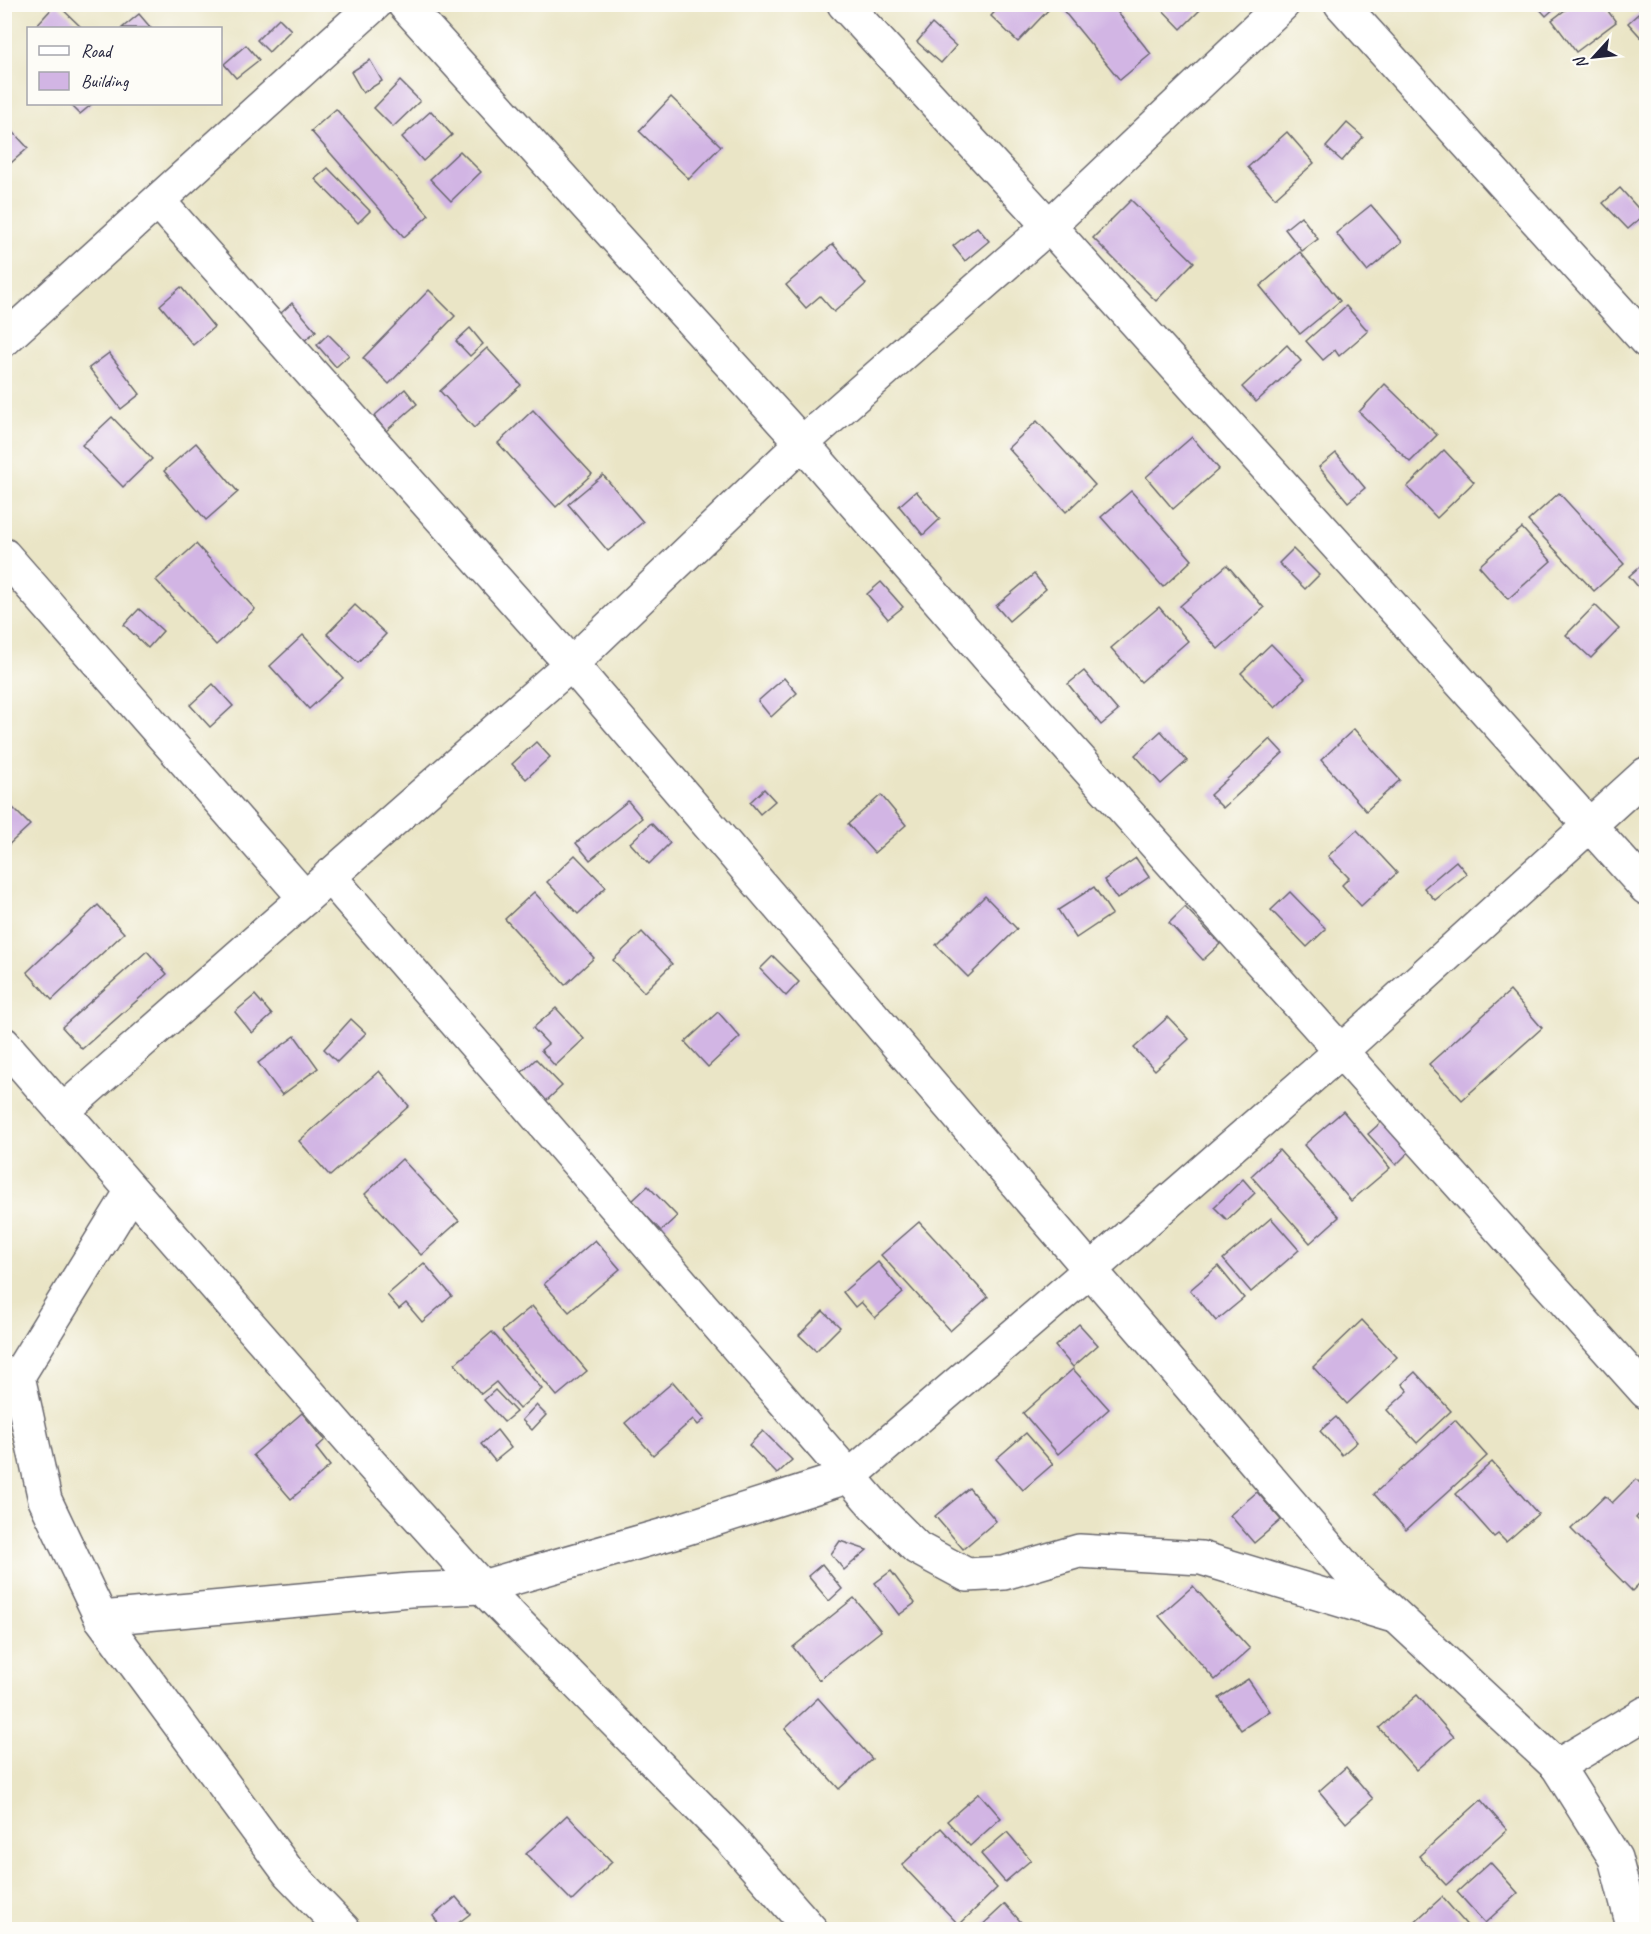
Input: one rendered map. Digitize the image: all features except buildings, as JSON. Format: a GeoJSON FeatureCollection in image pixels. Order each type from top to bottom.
{"type":"FeatureCollection","features":[{"type":"Feature","properties":{"kind":"street"},"geometry":{"type":"LineString","coordinates":[[4,340],[375,4]]}},
{"type":"Feature","properties":{"kind":"street"},"geometry":{"type":"LineString","coordinates":[[404,4],[802,443],[1002,673],[1647,1392]]}},
{"type":"Feature","properties":{"kind":"street"},"geometry":{"type":"LineString","coordinates":[[844,4],[1049,226],[1647,888]]}},
{"type":"Feature","properties":{"kind":"street"},"geometry":{"type":"LineString","coordinates":[[64,1110],[571,664],[802,443],[1049,226],[1282,4]]}},
{"type":"Feature","properties":{"kind":"street"},"geometry":{"type":"LineString","coordinates":[[1341,4],[1647,341]]}},
{"type":"Feature","properties":{"kind":"street"},"geometry":{"type":"LineString","coordinates":[[158,201],[571,664],[1351,1574],[1557,1766],[1615,1857],[1634,1929]]}},
{"type":"Feature","properties":{"kind":"street"},"geometry":{"type":"LineString","coordinates":[[4,555],[305,898]]}},
{"type":"Feature","properties":{"kind":"street"},"geometry":{"type":"LineString","coordinates":[[101,1618],[410,1590],[482,1587],[671,1533],[850,1476],[1340,1052],[1647,774]]}},
{"type":"Feature","properties":{"kind":"street"},"geometry":{"type":"LineString","coordinates":[[329,876],[874,1505],[917,1548],[967,1575],[1004,1573],[1079,1551],[1201,1558],[1396,1617]]}},
{"type":"Feature","properties":{"kind":"street"},"geometry":{"type":"LineString","coordinates":[[4,1044],[64,1110],[363,1456],[482,1587],[729,1838],[812,1929]]}},
{"type":"Feature","properties":{"kind":"street"},"geometry":{"type":"LineString","coordinates":[[132,1191],[11,1374],[45,1500],[101,1618],[289,1873],[344,1929]]}},
{"type":"Feature","properties":{"kind":"street"},"geometry":{"type":"LineString","coordinates":[[1557,1766],[1647,1713]]}}]}
